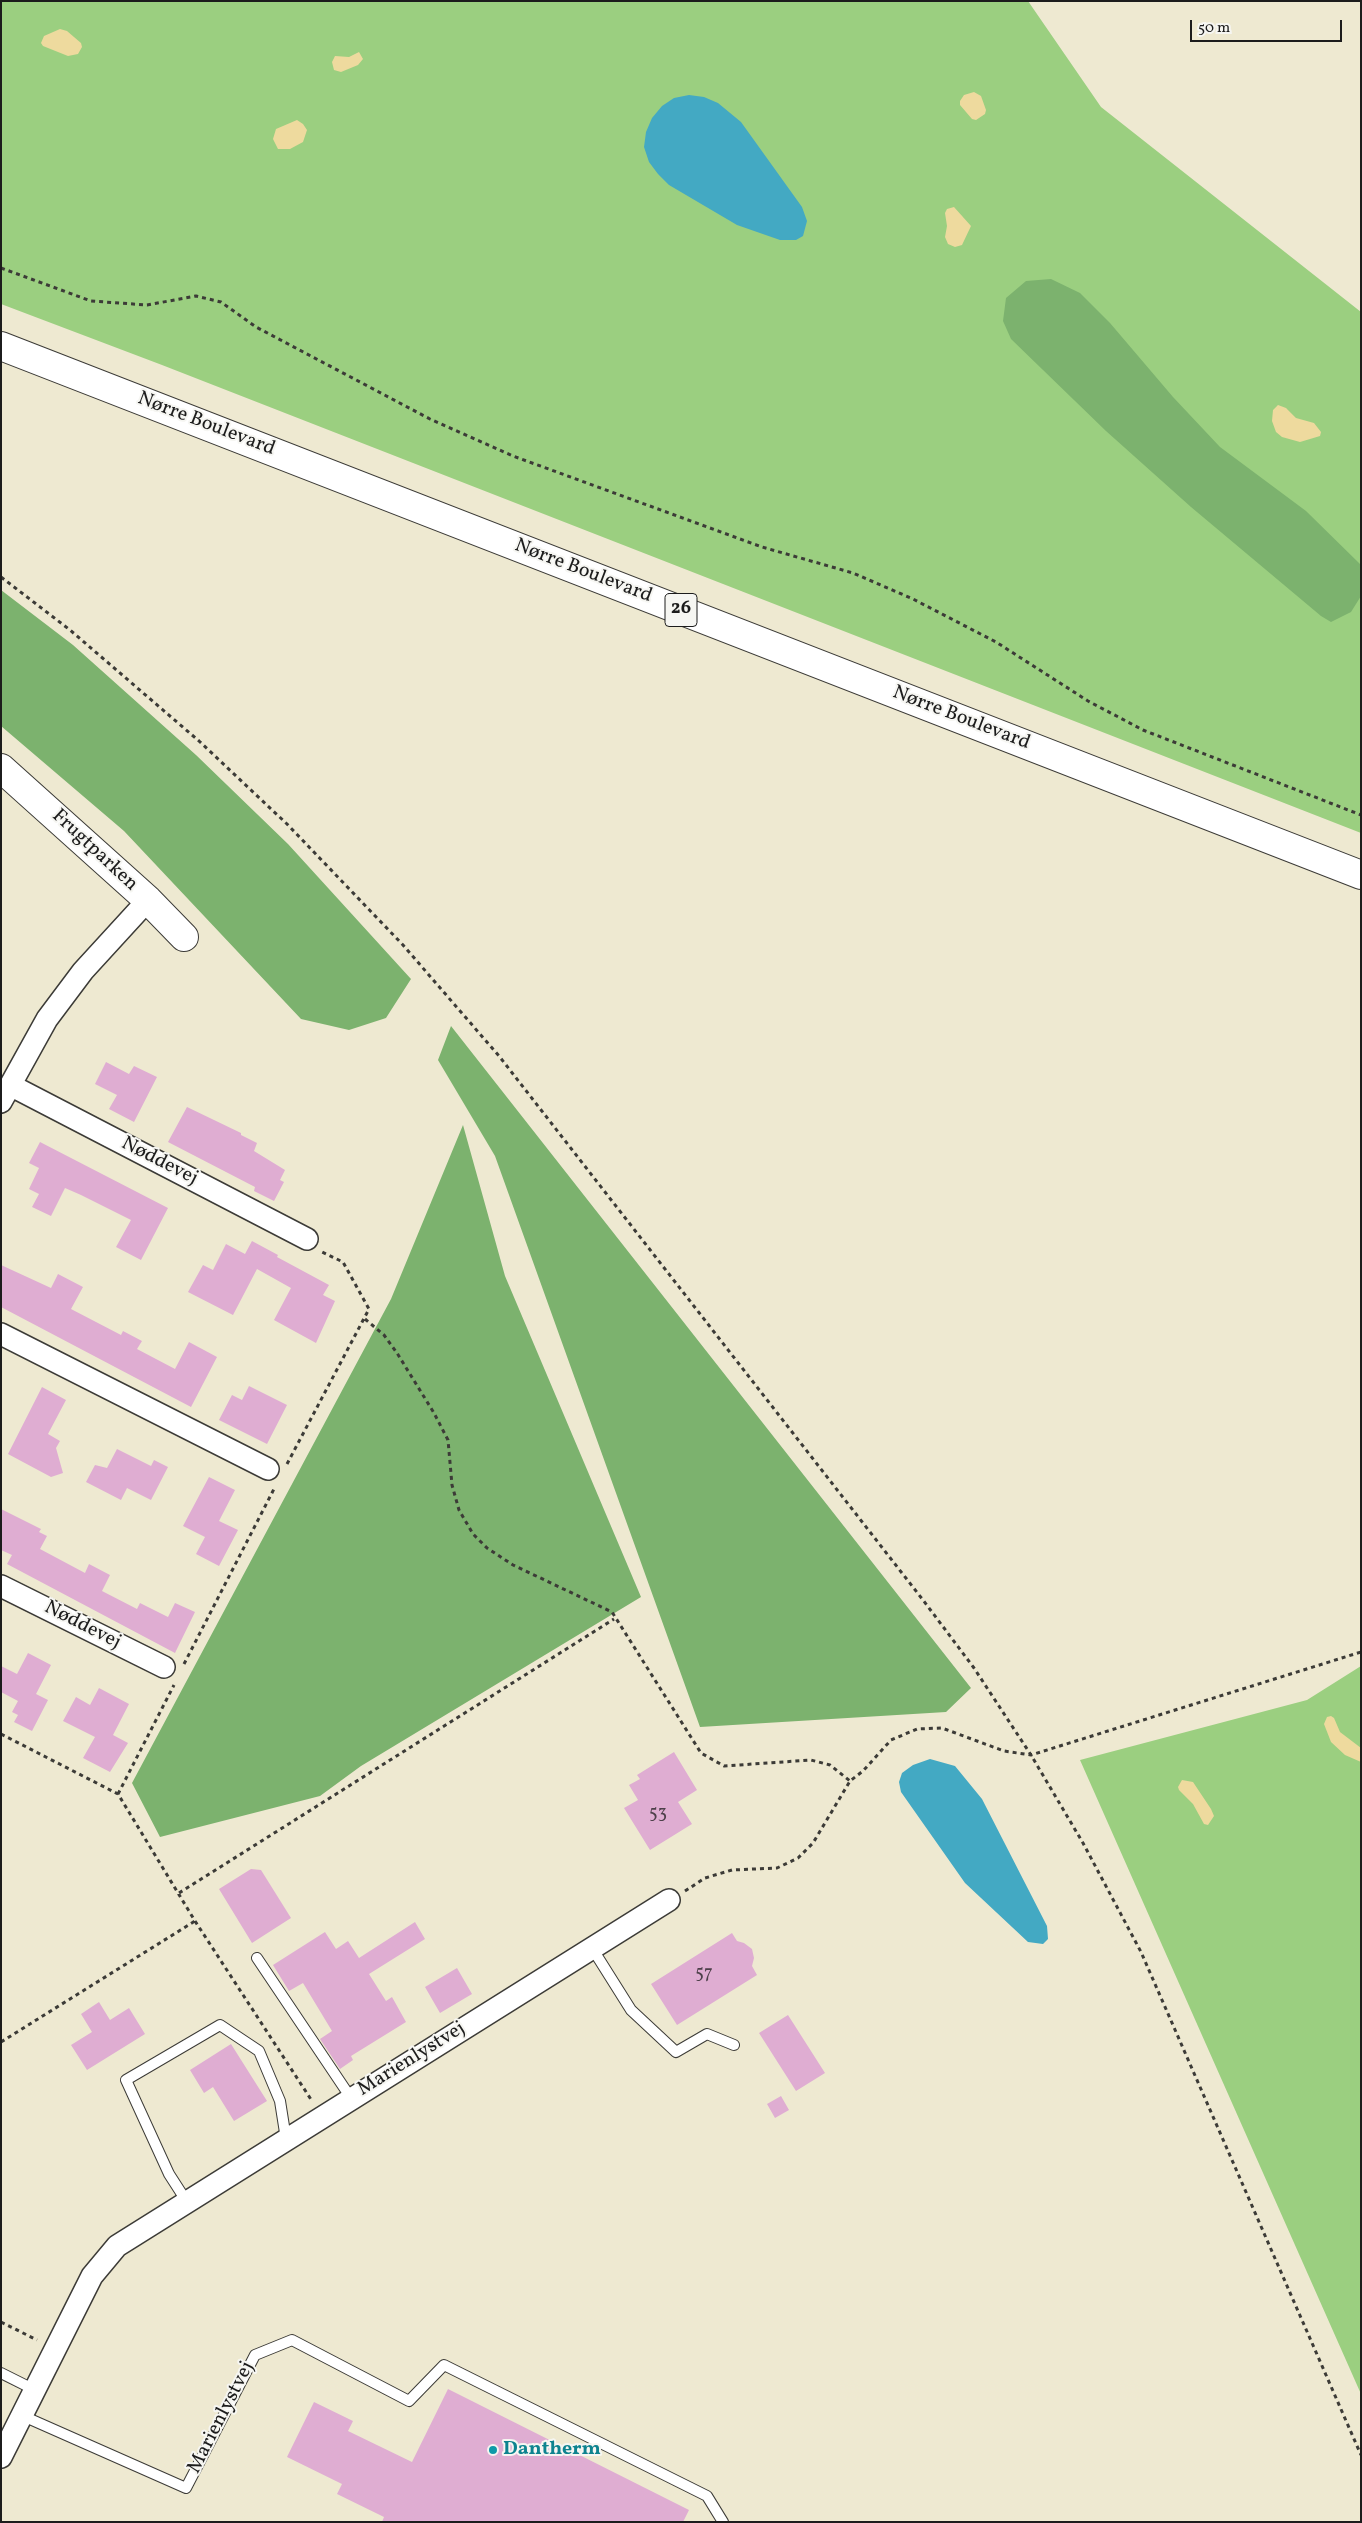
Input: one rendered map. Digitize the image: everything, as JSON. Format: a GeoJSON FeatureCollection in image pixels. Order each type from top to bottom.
{"type":"FeatureCollection","features":[{"type":"Feature","properties":{"kind":"main road","name":"Nørre Boulevard"},"geometry":{"type":"LineString","coordinates":[[1,346],[1361,875]]}},
{"type":"Feature","properties":{"kind":"main road","name":"Frugtparken"},"geometry":{"type":"LineString","coordinates":[[1,768],[148,900],[184,937]]}},
{"type":"Feature","properties":{"kind":"street","name":"Nøddevej"},"geometry":{"type":"LineString","coordinates":[[148,900],[83,970],[67,991],[47,1019],[6,1094],[307,1238]]}},
{"type":"Feature","properties":{"kind":"street"},"geometry":{"type":"LineString","coordinates":[[1,1334],[276,1474]]}},
{"type":"Feature","properties":{"kind":"street","name":"Nøddevej"},"geometry":{"type":"LineString","coordinates":[[1,1586],[174,1672]]}},
{"type":"Feature","properties":{"kind":"street","name":"Marienlystvej"},"geometry":{"type":"LineString","coordinates":[[1,2457],[92,2276],[117,2246],[670,1900]]}},
{"type":"Feature","properties":{"kind":"lane"},"geometry":{"type":"LineString","coordinates":[[592,1948],[631,2010],[676,2052],[707,2034],[734,2045]]}},
{"type":"Feature","properties":{"kind":"lane"},"geometry":{"type":"LineString","coordinates":[[257,1958],[351,2098]]}},
{"type":"Feature","properties":{"kind":"lane"},"geometry":{"type":"LineString","coordinates":[[187,2202],[169,2174],[126,2080],[220,2025],[259,2051],[280,2101],[286,2139]]}},
{"type":"Feature","properties":{"kind":"lane","name":"Marienlystvej"},"geometry":{"type":"LineString","coordinates":[[23,2416],[186,2488],[255,2355],[292,2340],[409,2401],[444,2365],[708,2496],[723,2522]]}},
{"type":"Feature","properties":{"kind":"lane"},"geometry":{"type":"LineString","coordinates":[[1,2373],[34,2390]]}},
{"type":"Feature","properties":{"kind":"path"},"geometry":{"type":"LineString","coordinates":[[1,268],[91,302],[147,305],[196,296],[221,302],[256,327],[430,419],[513,456],[762,547],[854,573],[913,599],[996,642],[1088,701],[1144,730],[1361,815]]}},
{"type":"Feature","properties":{"kind":"path"},"geometry":{"type":"LineString","coordinates":[[1,578],[70,630],[199,741],[287,824],[403,945],[498,1056],[974,1668],[1031,1755],[1083,1843],[1141,1952],[1361,2455]]}},
{"type":"Feature","properties":{"kind":"path"},"geometry":{"type":"LineString","coordinates":[[118,1794],[174,1672],[276,1474],[369,1309],[343,1262],[308,1246],[307,1238]]}},
{"type":"Feature","properties":{"kind":"path"},"geometry":{"type":"LineString","coordinates":[[365,1319],[384,1335],[397,1353],[448,1440],[452,1485],[459,1510],[472,1534],[513,1566],[612,1612],[614,1619],[636,1649],[701,1753],[724,1766],[811,1760],[830,1765],[850,1781]]}},
{"type":"Feature","properties":{"kind":"path"},"geometry":{"type":"LineString","coordinates":[[179,1893],[614,1619]]}},
{"type":"Feature","properties":{"kind":"path"},"geometry":{"type":"LineString","coordinates":[[670,1900],[705,1878],[732,1870],[777,1868],[798,1858],[813,1843],[850,1781],[863,1771],[891,1740],[917,1729],[942,1728],[1004,1751],[1031,1755],[1361,1652]]}},
{"type":"Feature","properties":{"kind":"path"},"geometry":{"type":"LineString","coordinates":[[1,1734],[118,1794],[195,1921],[322,2116]]}},
{"type":"Feature","properties":{"kind":"path"},"geometry":{"type":"LineString","coordinates":[[1,2042],[195,1921]]}},
{"type":"Feature","properties":{"kind":"path"},"geometry":{"type":"LineString","coordinates":[[1,2322],[54,2349]]}},
{"type":"Feature","properties":{"kind":"green space"},"geometry":{"type":"Polygon","coordinates":[[[1,1],[1028,1],[1101,107],[1361,312],[1361,833],[162,365],[1,304],[1,1]]]}},
{"type":"Feature","properties":{"kind":"green space"},"geometry":{"type":"Polygon","coordinates":[[[1051,279],[1080,293],[1110,323],[1173,397],[1220,447],[1306,511],[1360,564],[1361,596],[1351,612],[1331,622],[1321,616],[1191,507],[1106,431],[1011,339],[1003,321],[1006,298],[1026,281],[1051,279]]]}},
{"type":"Feature","properties":{"kind":"green space"},"geometry":{"type":"Polygon","coordinates":[[[1,590],[73,645],[196,755],[288,844],[411,979],[386,1018],[349,1030],[301,1019],[124,831],[1,726],[1,590]]]}},
{"type":"Feature","properties":{"kind":"green space"},"geometry":{"type":"Polygon","coordinates":[[[451,1026],[971,1688],[946,1712],[700,1727],[495,1156],[438,1060],[451,1026]]]}},
{"type":"Feature","properties":{"kind":"green space"},"geometry":{"type":"Polygon","coordinates":[[[463,1125],[505,1276],[641,1597],[361,1766],[320,1796],[160,1837],[132,1783],[391,1299],[463,1125]]]}},
{"type":"Feature","properties":{"kind":"green space"},"geometry":{"type":"Polygon","coordinates":[[[1361,1666],[1361,2394],[1080,1760],[1307,1700],[1361,1666]]]}},
{"type":"Feature","properties":{"kind":"sand"},"geometry":{"type":"Polygon","coordinates":[[[60,29],[67,31],[81,43],[82,47],[78,54],[68,56],[43,46],[41,43],[44,36],[60,29]]]}},
{"type":"Feature","properties":{"kind":"sand"},"geometry":{"type":"Polygon","coordinates":[[[359,52],[363,59],[358,65],[341,72],[334,70],[332,62],[335,56],[349,57],[359,52]]]}},
{"type":"Feature","properties":{"kind":"sand"},"geometry":{"type":"Polygon","coordinates":[[[974,92],[981,96],[986,110],[985,114],[976,120],[972,119],[960,105],[964,95],[974,92]]]}},
{"type":"Feature","properties":{"kind":"sand"},"geometry":{"type":"Polygon","coordinates":[[[297,120],[307,130],[303,142],[290,149],[278,149],[273,139],[276,129],[297,120]]]}},
{"type":"Feature","properties":{"kind":"sand"},"geometry":{"type":"Polygon","coordinates":[[[954,207],[971,226],[962,245],[955,247],[948,244],[945,237],[947,226],[945,213],[947,209],[954,207]]]}},
{"type":"Feature","properties":{"kind":"sand"},"geometry":{"type":"Polygon","coordinates":[[[1278,405],[1286,408],[1296,418],[1314,423],[1321,432],[1320,436],[1300,442],[1282,437],[1276,432],[1272,421],[1273,410],[1278,405]]]}},
{"type":"Feature","properties":{"kind":"sand"},"geometry":{"type":"Polygon","coordinates":[[[1331,1716],[1334,1718],[1340,1732],[1361,1748],[1361,1762],[1345,1755],[1331,1742],[1324,1724],[1327,1717],[1331,1716]]]}},
{"type":"Feature","properties":{"kind":"sand"},"geometry":{"type":"Polygon","coordinates":[[[1182,1780],[1193,1782],[1211,1809],[1214,1816],[1208,1825],[1204,1824],[1193,1804],[1179,1790],[1178,1787],[1182,1780]]]}},
{"type":"Feature","properties":{"kind":"water"},"geometry":{"type":"Polygon","coordinates":[[[689,95],[704,97],[718,103],[741,122],[802,207],[807,221],[803,236],[796,240],[780,240],[737,225],[669,185],[658,174],[649,162],[644,147],[646,132],[652,118],[662,106],[674,98],[689,95]]]}},
{"type":"Feature","properties":{"kind":"water"},"geometry":{"type":"Polygon","coordinates":[[[930,1759],[955,1766],[982,1799],[1047,1926],[1048,1939],[1043,1944],[1028,1942],[965,1883],[901,1792],[899,1782],[902,1773],[913,1765],[930,1759]]]}},
{"type":"Feature","properties":{"kind":"building"},"geometry":{"type":"Polygon","coordinates":[[[106,1062],[129,1074],[134,1066],[157,1077],[134,1122],[109,1109],[117,1095],[95,1084],[106,1062]]]}},
{"type":"Feature","properties":{"kind":"building"},"geometry":{"type":"Polygon","coordinates":[[[187,1107],[241,1133],[241,1135],[257,1143],[254,1151],[285,1170],[280,1180],[284,1182],[274,1201],[254,1191],[255,1187],[168,1142],[187,1107]]]}},
{"type":"Feature","properties":{"kind":"building"},"geometry":{"type":"Polygon","coordinates":[[[40,1142],[168,1208],[141,1260],[116,1247],[131,1220],[81,1195],[65,1188],[51,1216],[32,1207],[39,1194],[29,1189],[39,1168],[29,1163],[40,1142]]]}},
{"type":"Feature","properties":{"kind":"building"},"geometry":{"type":"Polygon","coordinates":[[[252,1241],[329,1285],[323,1295],[335,1301],[316,1343],[274,1320],[291,1288],[257,1269],[233,1315],[188,1292],[203,1265],[213,1270],[226,1244],[245,1254],[252,1241]]]}},
{"type":"Feature","properties":{"kind":"building"},"geometry":{"type":"Polygon","coordinates":[[[1,1265],[51,1288],[58,1274],[83,1287],[71,1309],[121,1335],[123,1331],[142,1341],[137,1349],[175,1369],[189,1342],[217,1357],[191,1407],[1,1307],[1,1265]]]}},
{"type":"Feature","properties":{"kind":"building"},"geometry":{"type":"Polygon","coordinates":[[[249,1386],[287,1405],[267,1444],[219,1420],[232,1395],[242,1400],[249,1386]]]}},
{"type":"Feature","properties":{"kind":"building"},"geometry":{"type":"Polygon","coordinates":[[[42,1387],[66,1400],[48,1434],[60,1441],[56,1448],[63,1473],[51,1477],[8,1454],[42,1387]]]}},
{"type":"Feature","properties":{"kind":"building"},"geometry":{"type":"Polygon","coordinates":[[[117,1449],[151,1466],[154,1460],[168,1467],[151,1500],[127,1488],[121,1500],[86,1482],[95,1465],[107,1468],[117,1449]]]}},
{"type":"Feature","properties":{"kind":"building"},"geometry":{"type":"Polygon","coordinates":[[[209,1477],[235,1490],[219,1521],[238,1530],[219,1566],[196,1554],[205,1537],[183,1526],[209,1477]]]}},
{"type":"Feature","properties":{"kind":"building"},"geometry":{"type":"Polygon","coordinates":[[[1,1509],[41,1529],[39,1532],[47,1536],[40,1549],[85,1573],[89,1564],[110,1575],[102,1591],[137,1609],[140,1603],[168,1617],[175,1603],[195,1612],[175,1653],[7,1564],[12,1555],[1,1550],[1,1509]]]}},
{"type":"Feature","properties":{"kind":"building"},"geometry":{"type":"Polygon","coordinates":[[[28,1653],[51,1665],[36,1694],[48,1700],[32,1731],[14,1722],[18,1715],[12,1712],[18,1701],[1,1692],[1,1666],[17,1674],[28,1653]]]}},
{"type":"Feature","properties":{"kind":"building"},"geometry":{"type":"Polygon","coordinates":[[[99,1688],[129,1704],[113,1735],[128,1743],[110,1772],[83,1758],[95,1737],[63,1721],[76,1697],[90,1705],[99,1688]]]}},
{"type":"Feature","properties":{"kind":"building"},"geometry":{"type":"Polygon","coordinates":[[[674,1752],[697,1790],[678,1802],[692,1824],[650,1850],[624,1808],[638,1800],[629,1785],[640,1779],[637,1775],[674,1752]]]}},
{"type":"Feature","properties":{"kind":"building"},"geometry":{"type":"Polygon","coordinates":[[[251,1869],[261,1870],[291,1918],[252,1943],[219,1889],[251,1869]]]}},
{"type":"Feature","properties":{"kind":"building"},"geometry":{"type":"Polygon","coordinates":[[[415,1922],[425,1939],[369,1974],[386,2001],[392,1997],[406,2022],[351,2056],[353,2060],[340,2069],[320,2039],[332,2031],[303,1983],[289,1991],[273,1965],[325,1932],[336,1949],[348,1941],[359,1958],[415,1922]]]}},
{"type":"Feature","properties":{"kind":"building"},"geometry":{"type":"Polygon","coordinates":[[[732,1933],[737,1941],[744,1943],[752,1949],[754,1958],[752,1966],[757,1975],[677,2025],[651,1984],[732,1933]]]}},
{"type":"Feature","properties":{"kind":"building"},"geometry":{"type":"Polygon","coordinates":[[[457,1968],[472,1994],[440,2013],[425,1987],[457,1968]]]}},
{"type":"Feature","properties":{"kind":"building"},"geometry":{"type":"Polygon","coordinates":[[[99,2002],[110,2020],[129,2008],[145,2034],[87,2070],[71,2045],[92,2032],[81,2014],[99,2002]]]}},
{"type":"Feature","properties":{"kind":"building"},"geometry":{"type":"Polygon","coordinates":[[[788,2015],[825,2073],[796,2091],[759,2033],[788,2015]]]}},
{"type":"Feature","properties":{"kind":"building"},"geometry":{"type":"Polygon","coordinates":[[[231,2044],[267,2101],[234,2121],[213,2087],[204,2093],[190,2070],[231,2044]]]}},
{"type":"Feature","properties":{"kind":"building"},"geometry":{"type":"Polygon","coordinates":[[[781,2096],[789,2110],[775,2118],[767,2104],[781,2096]]]}},
{"type":"Feature","properties":{"kind":"building","name":"Dantherm"},"geometry":{"type":"Polygon","coordinates":[[[448,2389],[689,2510],[683,2522],[382,2522],[384,2517],[337,2494],[342,2484],[287,2457],[314,2402],[353,2421],[348,2431],[412,2462],[448,2389]]]}},
{"type":"Feature","properties":{"kind":"place","name":"Dantherm"},"geometry":{"type":"Point","coordinates":[493,2450]}}]}
